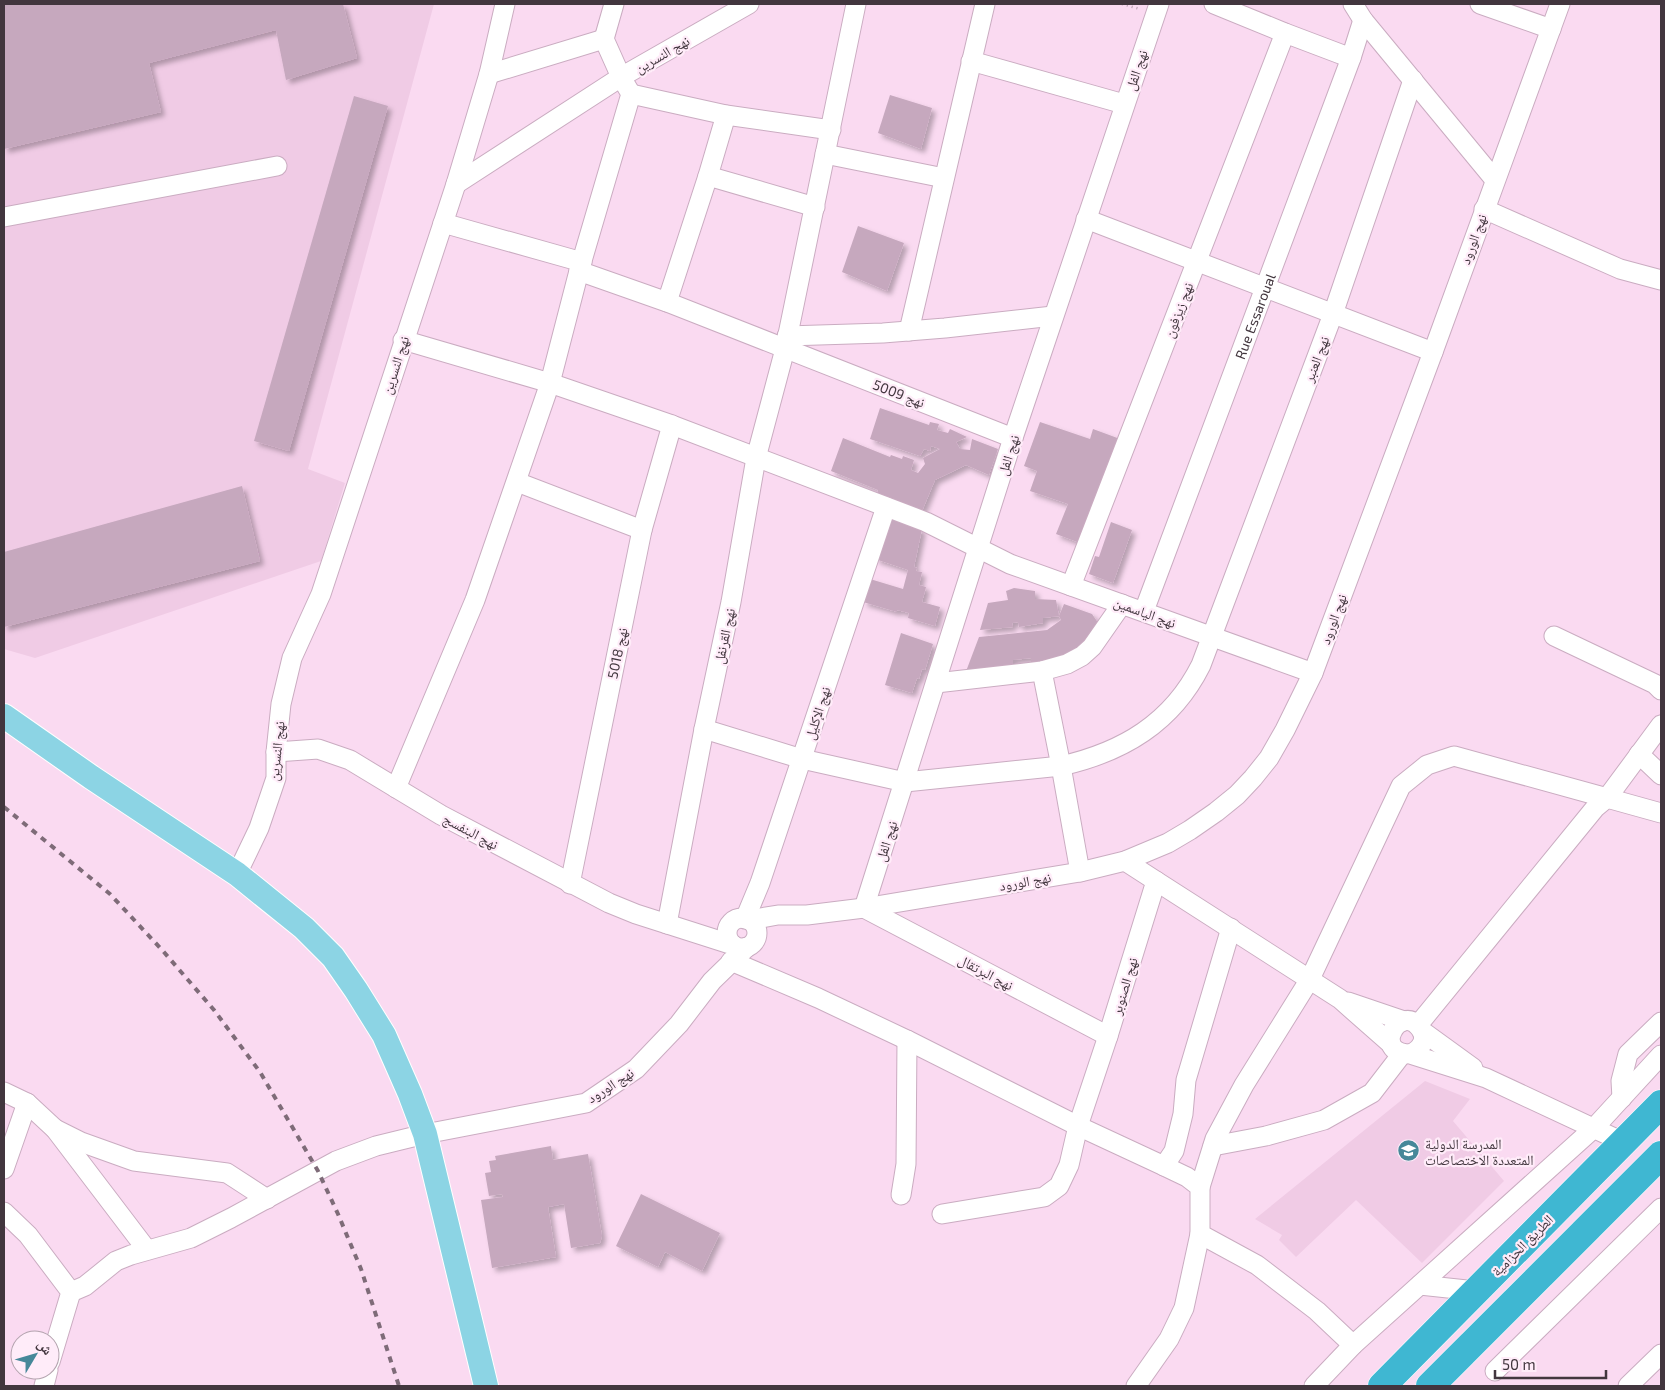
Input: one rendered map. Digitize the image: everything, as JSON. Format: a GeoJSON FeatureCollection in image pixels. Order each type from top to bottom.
{"type":"FeatureCollection","features":[{"type":"Feature","properties":{"kind":"highway","name":"الطريق الحزامية"},"geometry":{"type":"LineString","coordinates":[[1382,1386],[1661,1104]]}},
{"type":"Feature","properties":{"kind":"highway"},"geometry":{"type":"LineString","coordinates":[[1430,1386],[1659,1161]]}},
{"type":"Feature","properties":{"kind":"main road"},"geometry":{"type":"LineString","coordinates":[[4,716],[91,778],[237,874],[304,928],[333,957],[384,1035],[425,1134],[486,1386]]}},
{"type":"Feature","properties":{"kind":"street"},"geometry":{"type":"LineString","coordinates":[[456,184],[489,74],[505,4]]}},
{"type":"Feature","properties":{"kind":"street"},"geometry":{"type":"LineString","coordinates":[[614,4],[604,39],[631,94],[726,115],[830,130]]}},
{"type":"Feature","properties":{"kind":"street","name":"نهج النسرين"},"geometry":{"type":"LineString","coordinates":[[237,874],[259,828],[276,778],[276,752],[281,704],[292,658],[321,594],[456,184],[621,77],[749,4]]}},
{"type":"Feature","properties":{"kind":"street","name":"نهج القرنفل"},"geometry":{"type":"LineString","coordinates":[[667,924],[704,729],[731,602],[756,458],[786,342],[856,4]]}},
{"type":"Feature","properties":{"kind":"street"},"geometry":{"type":"LineString","coordinates":[[909,331],[984,4]]}},
{"type":"Feature","properties":{"kind":"street","name":"نهج الفل"},"geometry":{"type":"LineString","coordinates":[[864,908],[906,782],[1013,438],[1159,4]]}},
{"type":"Feature","properties":{"kind":"street"},"geometry":{"type":"LineString","coordinates":[[1214,4],[1351,58]]}},
{"type":"Feature","properties":{"kind":"street"},"geometry":{"type":"LineString","coordinates":[[1353,4],[1363,20],[1495,180]]}},
{"type":"Feature","properties":{"kind":"street"},"geometry":{"type":"LineString","coordinates":[[1480,4],[1550,30]]}},
{"type":"Feature","properties":{"kind":"street","name":"نهج الورود"},"geometry":{"type":"LineString","coordinates":[[72,1292],[85,1286],[116,1261],[130,1255],[191,1238],[336,1161],[376,1146],[425,1134],[586,1102],[636,1069],[679,1024],[704,991],[739,936],[780,926],[807,915],[864,908],[1080,872],[1125,861],[1148,853],[1176,839],[1216,812],[1237,795],[1269,758],[1313,673],[1560,4]]}},
{"type":"Feature","properties":{"kind":"street","name":"Rue Essaroual"},"geometry":{"type":"LineString","coordinates":[[1144,611],[1351,58],[1363,20]]}},
{"type":"Feature","properties":{"kind":"street","name":"نهج زيزفون"},"geometry":{"type":"LineString","coordinates":[[1071,586],[1285,33]]}},
{"type":"Feature","properties":{"kind":"street"},"geometry":{"type":"LineString","coordinates":[[489,74],[604,39]]}},
{"type":"Feature","properties":{"kind":"street"},"geometry":{"type":"LineString","coordinates":[[971,61],[1124,104]]}},
{"type":"Feature","properties":{"kind":"street","name":"نهج العنبر"},"geometry":{"type":"LineString","coordinates":[[704,729],[802,759],[906,782],[1061,766],[1087,760],[1108,753],[1128,742],[1164,715],[1180,700],[1191,685],[1201,665],[1333,314],[1414,80]]}},
{"type":"Feature","properties":{"kind":"street"},"geometry":{"type":"LineString","coordinates":[[396,788],[475,600],[517,482],[550,383],[580,266],[631,94]]}},
{"type":"Feature","properties":{"kind":"street"},"geometry":{"type":"LineString","coordinates":[[667,302],[726,115]]}},
{"type":"Feature","properties":{"kind":"street"},"geometry":{"type":"LineString","coordinates":[[825,154],[944,178]]}},
{"type":"Feature","properties":{"kind":"street"},"geometry":{"type":"LineString","coordinates":[[4,217],[277,166]]}},
{"type":"Feature","properties":{"kind":"street"},"geometry":{"type":"LineString","coordinates":[[708,176],[815,207]]}},
{"type":"Feature","properties":{"kind":"street"},"geometry":{"type":"LineString","coordinates":[[1484,209],[1620,269],[1661,280]]}},
{"type":"Feature","properties":{"kind":"street"},"geometry":{"type":"LineString","coordinates":[[1086,219],[1433,352]]}},
{"type":"Feature","properties":{"kind":"street","name":"نهج 5009"},"geometry":{"type":"LineString","coordinates":[[443,223],[580,266],[667,302],[786,342],[1013,438]]}},
{"type":"Feature","properties":{"kind":"street"},"geometry":{"type":"LineString","coordinates":[[786,342],[1053,316]]}},
{"type":"Feature","properties":{"kind":"street","name":"نهج الياسمين"},"geometry":{"type":"LineString","coordinates":[[404,340],[550,383],[672,425],[926,522],[1010,564],[1313,673]]}},
{"type":"Feature","properties":{"kind":"street","name":"نهج 5018"},"geometry":{"type":"LineString","coordinates":[[570,884],[642,530],[672,425]]}},
{"type":"Feature","properties":{"kind":"street"},"geometry":{"type":"LineString","coordinates":[[517,482],[642,530]]}},
{"type":"Feature","properties":{"kind":"street","name":"نهج الإكليل"},"geometry":{"type":"LineString","coordinates":[[739,936],[760,883],[886,507]]}},
{"type":"Feature","properties":{"kind":"street"},"geometry":{"type":"LineString","coordinates":[[936,683],[1042,672],[1066,664],[1082,656],[1102,635],[1122,604]]}},
{"type":"Feature","properties":{"kind":"street"},"geometry":{"type":"LineString","coordinates":[[1554,636],[1655,684],[1661,690]]}},
{"type":"Feature","properties":{"kind":"street"},"geometry":{"type":"LineString","coordinates":[[1042,672],[1080,872]]}},
{"type":"Feature","properties":{"kind":"street"},"geometry":{"type":"LineString","coordinates":[[1415,1026],[1594,808],[1607,798],[1661,725]]}},
{"type":"Feature","properties":{"kind":"street","name":"نهج البنفسج"},"geometry":{"type":"LineString","coordinates":[[276,752],[318,749],[350,760],[441,815],[609,903],[685,930],[739,936],[818,998],[907,1040],[1078,1126],[1187,1177],[1200,1188]]}},
{"type":"Feature","properties":{"kind":"street"},"geometry":{"type":"LineString","coordinates":[[1640,754],[1661,775]]}},
{"type":"Feature","properties":{"kind":"street"},"geometry":{"type":"LineString","coordinates":[[1136,1386],[1169,1339],[1184,1308],[1200,1234],[1200,1188],[1215,1139],[1244,1085],[1310,978],[1401,786],[1428,765],[1454,756],[1661,813]]}},
{"type":"Feature","properties":{"kind":"street"},"geometry":{"type":"LineString","coordinates":[[1125,861],[1310,978],[1340,999],[1401,1051],[1486,1078],[1623,1142]]}},
{"type":"Feature","properties":{"kind":"street","name":"نهج الصنوبر"},"geometry":{"type":"LineString","coordinates":[[942,1214],[1044,1197],[1059,1186],[1069,1165],[1078,1126],[1156,881]]}},
{"type":"Feature","properties":{"kind":"street","name":"نهج البرتقال"},"geometry":{"type":"LineString","coordinates":[[864,908],[1108,1036]]}},
{"type":"Feature","properties":{"kind":"street"},"geometry":{"type":"LineString","coordinates":[[1164,1166],[1174,1150],[1184,1114],[1186,1080],[1231,928]]}},
{"type":"Feature","properties":{"kind":"street"},"geometry":{"type":"LineString","coordinates":[[1340,999],[1415,1026],[1486,1078]]}},
{"type":"Feature","properties":{"kind":"street"},"geometry":{"type":"LineString","coordinates":[[1622,1098],[1621,1081],[1628,1054],[1661,1022]]}},
{"type":"Feature","properties":{"kind":"street"},"geometry":{"type":"LineString","coordinates":[[1397,1024],[1415,1026],[1424,1038],[1422,1046],[1417,1051],[1401,1051],[1390,1037],[1392,1029],[1397,1024]]}},
{"type":"Feature","properties":{"kind":"street"},"geometry":{"type":"LineString","coordinates":[[902,1195],[906,1164],[907,1040]]}},
{"type":"Feature","properties":{"kind":"street"},"geometry":{"type":"LineString","coordinates":[[1213,1146],[1266,1136],[1324,1120],[1372,1092],[1401,1051]]}},
{"type":"Feature","properties":{"kind":"street"},"geometry":{"type":"LineString","coordinates":[[1314,1386],[1353,1345],[1594,1128],[1661,1055]]}},
{"type":"Feature","properties":{"kind":"street"},"geometry":{"type":"LineString","coordinates":[[4,1092],[27,1103],[54,1128],[147,1250]]}},
{"type":"Feature","properties":{"kind":"street"},"geometry":{"type":"LineString","coordinates":[[4,1169],[27,1103]]}},
{"type":"Feature","properties":{"kind":"street"},"geometry":{"type":"LineString","coordinates":[[54,1128],[81,1142],[134,1161],[227,1173],[267,1198]]}},
{"type":"Feature","properties":{"kind":"street"},"geometry":{"type":"LineString","coordinates":[[1494,1371],[1661,1208]]}},
{"type":"Feature","properties":{"kind":"street"},"geometry":{"type":"LineString","coordinates":[[4,1212],[28,1235],[72,1292],[60,1330]]}},
{"type":"Feature","properties":{"kind":"street"},"geometry":{"type":"LineString","coordinates":[[1200,1234],[1257,1265],[1317,1311],[1353,1345]]}},
{"type":"Feature","properties":{"kind":"street"},"geometry":{"type":"LineString","coordinates":[[1420,1285],[1476,1291]]}},
{"type":"Feature","properties":{"kind":"street"},"geometry":{"type":"LineString","coordinates":[[1628,1386],[1661,1354]]}},
{"type":"Feature","properties":{"kind":"shaded area"},"geometry":{"type":"Polygon","coordinates":[[[4,4],[434,4],[308,469],[345,483],[321,561],[35,658],[4,649],[4,4]]]}},
{"type":"Feature","properties":{"kind":"shaded area","name":"المدرسة الدولية المتعددة الاختصاصات"},"geometry":{"type":"Polygon","coordinates":[[[1425,1081],[1470,1099],[1453,1121],[1504,1181],[1422,1263],[1356,1200],[1296,1257],[1279,1240],[1282,1235],[1255,1219],[1425,1081]]]}},
{"type":"Feature","properties":{"kind":"building"},"geometry":{"type":"Polygon","coordinates":[[[4,4],[343,4],[357,58],[286,80],[276,30],[149,63],[161,112],[4,149],[4,4]]]}},
{"type":"Feature","properties":{"kind":"building"},"geometry":{"type":"Polygon","coordinates":[[[890,95],[932,108],[921,149],[878,133],[890,95]]]}},
{"type":"Feature","properties":{"kind":"building"},"geometry":{"type":"Polygon","coordinates":[[[354,96],[388,106],[289,451],[254,441],[354,96]]]}},
{"type":"Feature","properties":{"kind":"building"},"geometry":{"type":"Polygon","coordinates":[[[858,226],[904,243],[887,291],[842,272],[858,226]]]}},
{"type":"Feature","properties":{"kind":"building"},"geometry":{"type":"Polygon","coordinates":[[[880,408],[929,425],[930,422],[939,424],[937,430],[948,433],[950,429],[967,437],[956,442],[960,449],[970,450],[972,439],[998,449],[989,475],[966,465],[935,480],[922,511],[877,494],[878,490],[831,471],[843,438],[890,457],[891,455],[902,459],[903,456],[914,460],[911,470],[918,473],[925,464],[923,458],[940,449],[931,446],[930,451],[924,449],[920,456],[870,439],[880,408]]]}},
{"type":"Feature","properties":{"kind":"building"},"geometry":{"type":"Polygon","coordinates":[[[1040,422],[1090,439],[1093,429],[1120,439],[1113,462],[1109,461],[1080,543],[1056,534],[1068,504],[1030,491],[1037,471],[1024,466],[1040,422]]]}},
{"type":"Feature","properties":{"kind":"building"},"geometry":{"type":"Polygon","coordinates":[[[242,486],[260,561],[4,627],[4,552],[242,486]]]}},
{"type":"Feature","properties":{"kind":"building"},"geometry":{"type":"Polygon","coordinates":[[[887,518],[922,529],[914,567],[917,568],[916,571],[922,572],[919,585],[926,587],[922,602],[940,607],[935,626],[908,618],[909,613],[897,610],[897,612],[863,602],[870,579],[903,589],[908,570],[875,559],[887,518]]]}},
{"type":"Feature","properties":{"kind":"building"},"geometry":{"type":"Polygon","coordinates":[[[1111,522],[1132,530],[1113,583],[1089,574],[1095,556],[1099,557],[1111,522]]]}},
{"type":"Feature","properties":{"kind":"building"},"geometry":{"type":"Polygon","coordinates":[[[1014,588],[1035,591],[1035,599],[1056,600],[1059,616],[1043,618],[1043,623],[1019,627],[1018,622],[1012,623],[1013,627],[980,630],[988,603],[1008,600],[1006,591],[1014,588]]]}},
{"type":"Feature","properties":{"kind":"building"},"geometry":{"type":"Polygon","coordinates":[[[1064,604],[1092,614],[1103,630],[1075,654],[1031,667],[1031,658],[1013,660],[1013,670],[965,674],[979,637],[1047,630],[1061,620],[1059,616],[1064,604]]]}},
{"type":"Feature","properties":{"kind":"building"},"geometry":{"type":"Polygon","coordinates":[[[901,633],[933,644],[925,670],[922,669],[912,693],[885,685],[901,633]]]}},
{"type":"Feature","properties":{"kind":"building"},"geometry":{"type":"Polygon","coordinates":[[[551,1146],[553,1160],[588,1154],[602,1236],[600,1243],[571,1248],[564,1204],[548,1207],[556,1257],[492,1268],[481,1200],[503,1197],[502,1194],[489,1196],[485,1173],[491,1172],[489,1161],[496,1160],[495,1156],[551,1146]]]}},
{"type":"Feature","properties":{"kind":"building"},"geometry":{"type":"Polygon","coordinates":[[[641,1194],[720,1233],[702,1271],[665,1252],[658,1267],[616,1246],[641,1194]]]}},
{"type":"Feature","properties":{"kind":"railway"},"geometry":{"type":"LineString","coordinates":[[4,807],[110,894],[214,1010],[260,1072],[318,1171],[338,1214],[361,1269],[399,1386]]}},
{"type":"Feature","properties":{"kind":"place","name":"المدرسة الدولية المتعددة الاختصاصات"},"geometry":{"type":"Point","coordinates":[1409,1151]}}]}
